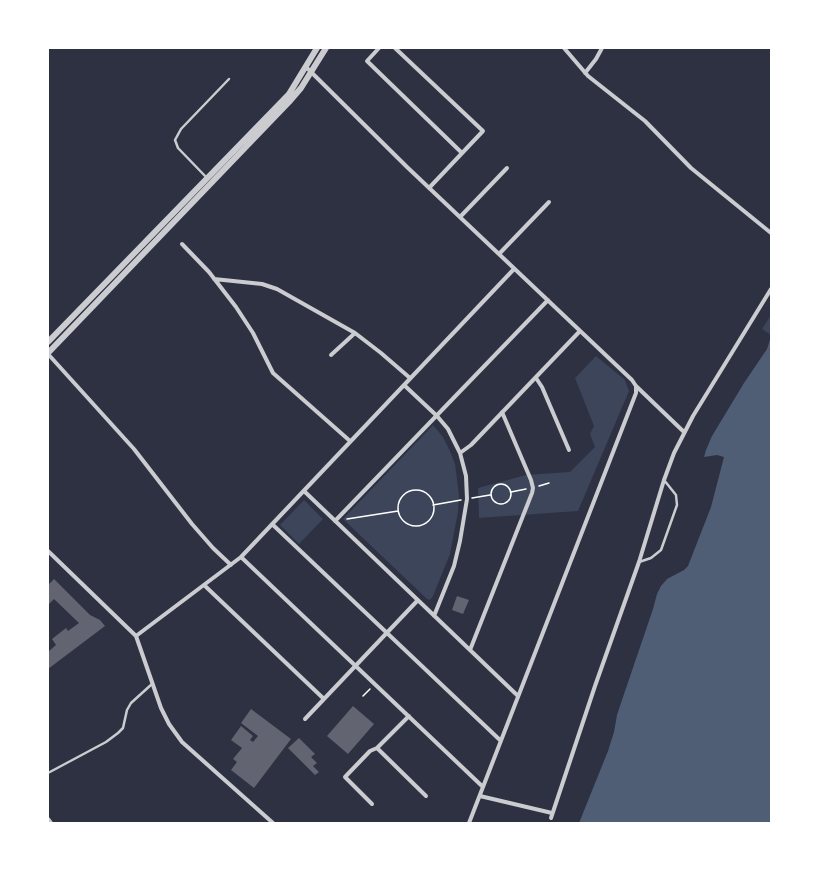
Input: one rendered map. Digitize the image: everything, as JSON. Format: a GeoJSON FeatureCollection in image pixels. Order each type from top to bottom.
{"type":"FeatureCollection","features":[{"type":"Feature","properties":{"kind":"street"},"geometry":{"type":"LineString","coordinates":[[231,565],[213,548],[192,524],[130,444],[48,353],[210,181],[289,94],[317,48]]}},
{"type":"Feature","properties":{"kind":"street"},"geometry":{"type":"LineString","coordinates":[[48,342],[289,102],[301,88],[326,48]]}},
{"type":"Feature","properties":{"kind":"street"},"geometry":{"type":"LineString","coordinates":[[379,48],[366,60],[462,153]]}},
{"type":"Feature","properties":{"kind":"street"},"geometry":{"type":"LineString","coordinates":[[395,48],[483,131],[429,188]]}},
{"type":"Feature","properties":{"kind":"street"},"geometry":{"type":"LineString","coordinates":[[564,48],[585,73],[598,85],[646,121],[665,140],[678,156],[704,180],[771,233]]}},
{"type":"Feature","properties":{"kind":"street"},"geometry":{"type":"LineString","coordinates":[[585,73],[596,59],[602,48]]}},
{"type":"Feature","properties":{"kind":"street"},"geometry":{"type":"LineString","coordinates":[[306,67],[429,188],[632,380],[636,386],[684,432]]}},
{"type":"Feature","properties":{"kind":"street"},"geometry":{"type":"LineString","coordinates":[[460,217],[507,168]]}},
{"type":"Feature","properties":{"kind":"street"},"geometry":{"type":"LineString","coordinates":[[499,254],[550,202]]}},
{"type":"Feature","properties":{"kind":"street"},"geometry":{"type":"LineString","coordinates":[[182,244],[202,264],[214,279],[253,333],[273,373],[350,441]]}},
{"type":"Feature","properties":{"kind":"street"},"geometry":{"type":"LineString","coordinates":[[136,636],[241,557],[514,269]]}},
{"type":"Feature","properties":{"kind":"street"},"geometry":{"type":"LineString","coordinates":[[214,279],[271,287],[355,333],[410,378]]}},
{"type":"Feature","properties":{"kind":"street"},"geometry":{"type":"LineString","coordinates":[[551,818],[595,686],[639,562],[664,480],[684,432],[771,289]]}},
{"type":"Feature","properties":{"kind":"street"},"geometry":{"type":"LineString","coordinates":[[335,521],[548,300]]}},
{"type":"Feature","properties":{"kind":"street"},"geometry":{"type":"LineString","coordinates":[[460,452],[471,445],[580,331]]}},
{"type":"Feature","properties":{"kind":"street"},"geometry":{"type":"LineString","coordinates":[[331,355],[355,333]]}},
{"type":"Feature","properties":{"kind":"street"},"geometry":{"type":"LineString","coordinates":[[536,378],[542,387],[569,450]]}},
{"type":"Feature","properties":{"kind":"street"},"geometry":{"type":"LineString","coordinates":[[404,385],[436,416],[450,433],[460,452],[464,464],[467,488],[463,526],[454,566],[434,616]]}},
{"type":"Feature","properties":{"kind":"street"},"geometry":{"type":"LineString","coordinates":[[469,823],[636,393],[636,386]]}},
{"type":"Feature","properties":{"kind":"street"},"geometry":{"type":"LineString","coordinates":[[470,650],[533,488],[502,412]]}},
{"type":"Feature","properties":{"kind":"street"},"geometry":{"type":"LineString","coordinates":[[304,491],[518,696]]}},
{"type":"Feature","properties":{"kind":"street"},"geometry":{"type":"LineString","coordinates":[[272,524],[501,741]]}},
{"type":"Feature","properties":{"kind":"street"},"geometry":{"type":"LineString","coordinates":[[48,551],[136,636],[164,716],[182,742],[273,823]]}},
{"type":"Feature","properties":{"kind":"street"},"geometry":{"type":"LineString","coordinates":[[241,557],[483,787]]}},
{"type":"Feature","properties":{"kind":"street"},"geometry":{"type":"LineString","coordinates":[[204,585],[324,699]]}},
{"type":"Feature","properties":{"kind":"street"},"geometry":{"type":"LineString","coordinates":[[305,718],[418,600]]}},
{"type":"Feature","properties":{"kind":"street"},"geometry":{"type":"LineString","coordinates":[[372,804],[345,777],[409,716]]}},
{"type":"Feature","properties":{"kind":"street"},"geometry":{"type":"LineString","coordinates":[[377,748],[426,796]]}},
{"type":"Feature","properties":{"kind":"street"},"geometry":{"type":"LineString","coordinates":[[480,796],[552,812]]}},
{"type":"Feature","properties":{"kind":"street"},"geometry":{"type":"LineString","coordinates":[[48,819],[51,823]]}},
{"type":"Feature","properties":{"kind":"lane"},"geometry":{"type":"LineString","coordinates":[[210,181],[178,148],[175,140],[181,129],[229,79]]}},
{"type":"Feature","properties":{"kind":"lane"},"geometry":{"type":"LineString","coordinates":[[639,562],[651,558],[660,550],[676,505],[676,495],[664,480]]}},
{"type":"Feature","properties":{"kind":"lane"},"geometry":{"type":"LineString","coordinates":[[48,773],[106,742],[118,733],[123,728],[127,710],[131,703],[152,684]]}},
{"type":"Feature","properties":{"kind":"path"},"geometry":{"type":"LineString","coordinates":[[503,484],[509,487],[511,496],[508,501],[499,504],[493,500],[491,493],[494,486],[503,484]]}},
{"type":"Feature","properties":{"kind":"path"},"geometry":{"type":"LineString","coordinates":[[415,490],[420,490],[429,496],[433,505],[432,515],[421,525],[411,525],[407,523],[400,516],[398,511],[399,501],[405,493],[415,490]]}},
{"type":"Feature","properties":{"kind":"path"},"geometry":{"type":"LineString","coordinates":[[335,521],[398,511]]}},
{"type":"Feature","properties":{"kind":"shaded area"},"geometry":{"type":"Polygon","coordinates":[[[771,315],[771,335],[762,329],[771,315]]]}},
{"type":"Feature","properties":{"kind":"shaded area"},"geometry":{"type":"Polygon","coordinates":[[[771,337],[771,823],[579,823],[608,751],[614,732],[617,715],[657,594],[667,579],[684,570],[688,566],[711,507],[724,457],[717,455],[704,457],[706,450],[712,436],[744,383],[767,349],[771,337]]]}},
{"type":"Feature","properties":{"kind":"shaded area"},"geometry":{"type":"Polygon","coordinates":[[[596,356],[625,380],[629,391],[578,511],[479,518],[478,488],[526,475],[570,472],[595,447],[590,434],[594,426],[575,378],[596,356]]]}},
{"type":"Feature","properties":{"kind":"shaded area"},"geometry":{"type":"Polygon","coordinates":[[[433,425],[443,437],[455,464],[459,495],[458,512],[450,554],[430,600],[427,599],[343,519],[433,425]]]}},
{"type":"Feature","properties":{"kind":"shaded area"},"geometry":{"type":"Polygon","coordinates":[[[304,500],[323,519],[299,544],[280,525],[304,500]]]}},
{"type":"Feature","properties":{"kind":"building"},"geometry":{"type":"Polygon","coordinates":[[[54,579],[90,615],[100,620],[105,626],[48,669],[48,652],[56,645],[52,639],[66,628],[68,631],[79,623],[54,599],[48,605],[48,585],[54,579]]]}},
{"type":"Feature","properties":{"kind":"building"},"geometry":{"type":"Polygon","coordinates":[[[457,596],[469,600],[463,614],[452,610],[457,596]]]}},
{"type":"Feature","properties":{"kind":"building"},"geometry":{"type":"Polygon","coordinates":[[[353,706],[374,724],[348,754],[327,736],[353,706]]]}},
{"type":"Feature","properties":{"kind":"building"},"geometry":{"type":"Polygon","coordinates":[[[251,709],[291,739],[254,788],[231,770],[237,762],[233,759],[242,748],[231,740],[241,726],[253,736],[250,740],[253,742],[258,736],[241,723],[251,709]]]}},
{"type":"Feature","properties":{"kind":"building"},"geometry":{"type":"Polygon","coordinates":[[[299,738],[315,754],[311,757],[317,763],[313,766],[319,772],[315,775],[288,748],[299,738]]]}}]}
